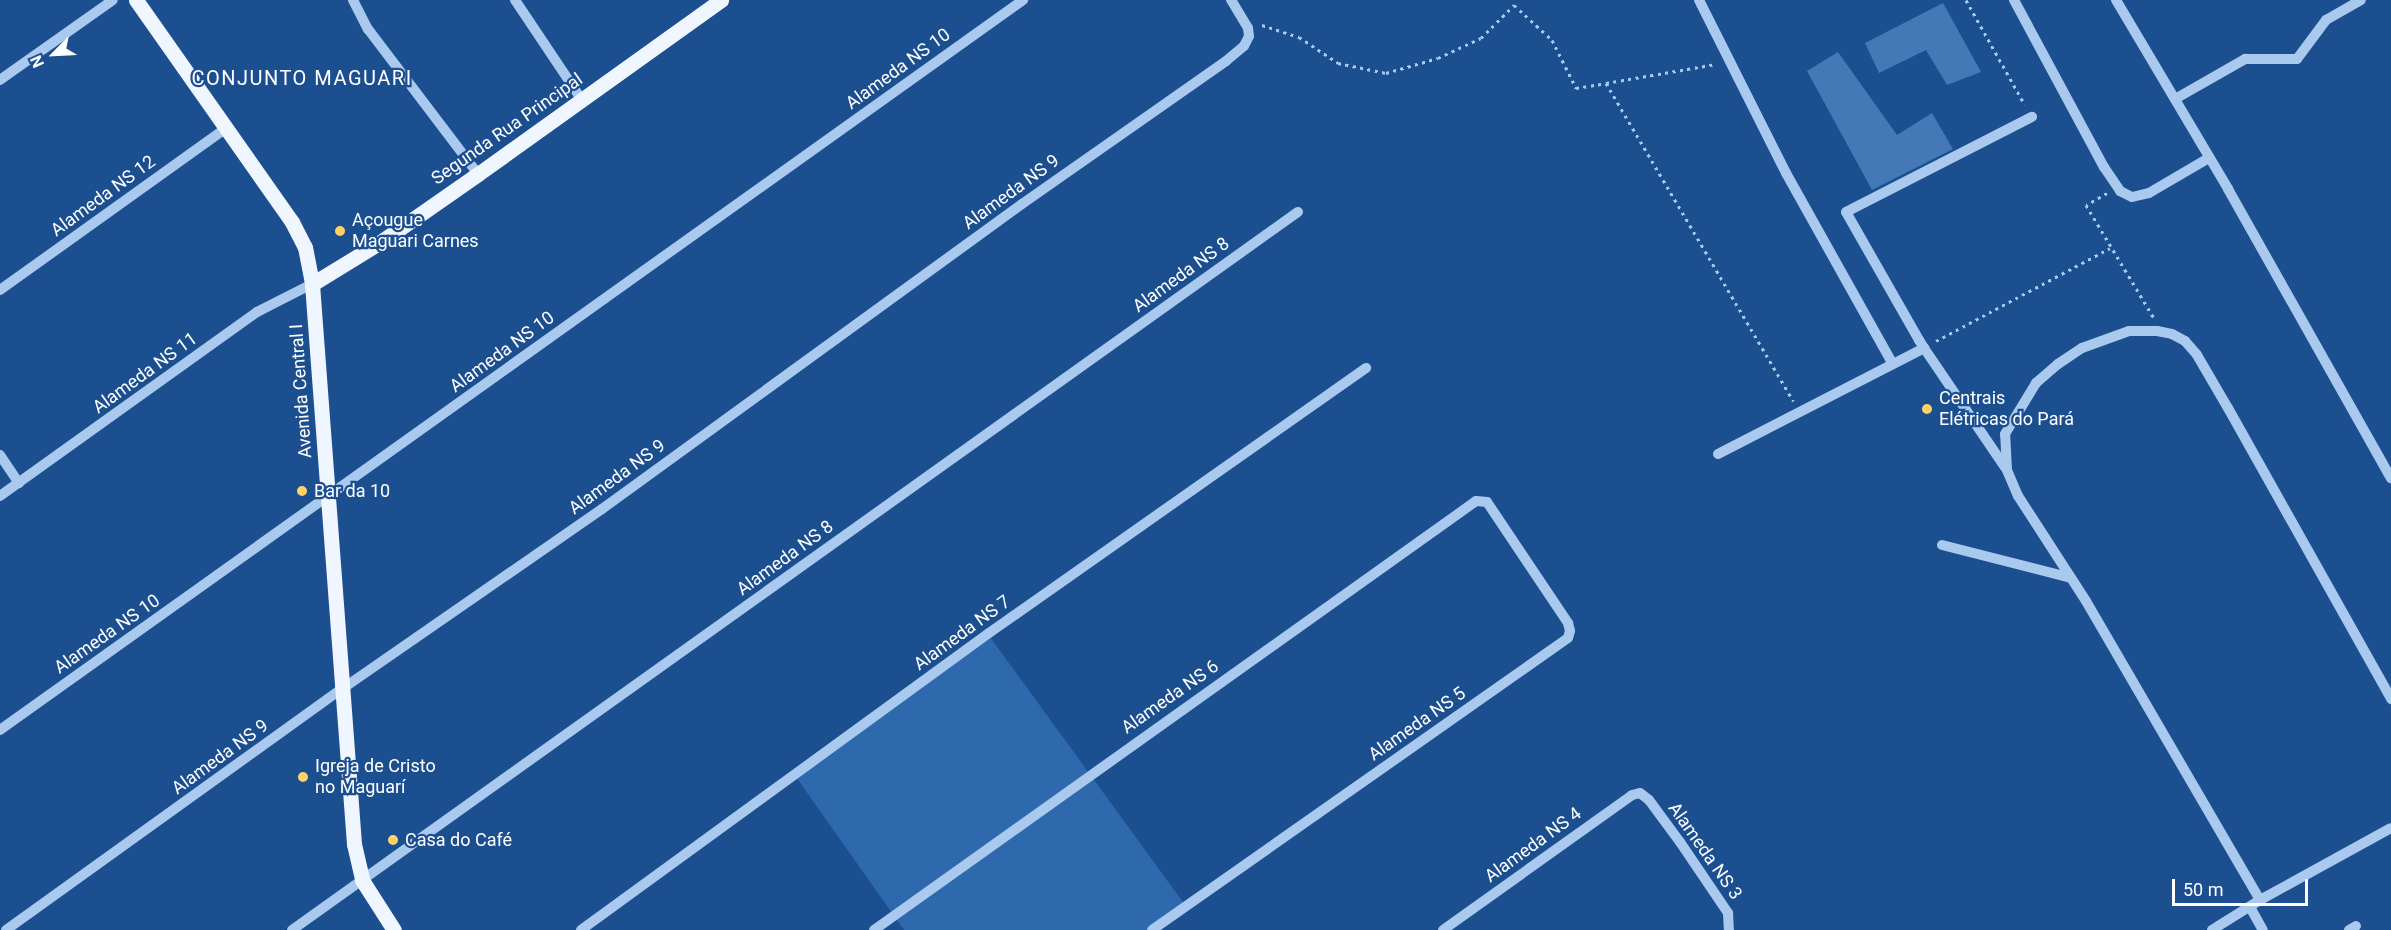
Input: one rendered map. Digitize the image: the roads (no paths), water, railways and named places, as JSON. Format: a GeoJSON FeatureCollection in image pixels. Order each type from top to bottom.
{"type":"FeatureCollection","features":[{"type":"Feature","properties":{"kind":"main road","name":"Avenida Central I"},"geometry":{"type":"LineString","coordinates":[[136,0],[300,234],[305,247],[312,284],[354,844],[362,880],[394,930]]}},
{"type":"Feature","properties":{"kind":"main road","name":"Segunda Rua Principal"},"geometry":{"type":"LineString","coordinates":[[312,284],[379,243],[721,0]]}},
{"type":"Feature","properties":{"kind":"street"},"geometry":{"type":"LineString","coordinates":[[0,80],[113,0]]}},
{"type":"Feature","properties":{"kind":"street"},"geometry":{"type":"LineString","coordinates":[[353,0],[356,10],[368,29],[478,174]]}},
{"type":"Feature","properties":{"kind":"street"},"geometry":{"type":"LineString","coordinates":[[516,0],[582,100]]}},
{"type":"Feature","properties":{"kind":"street","name":"Alameda NS 10"},"geometry":{"type":"LineString","coordinates":[[0,730],[1023,0]]}},
{"type":"Feature","properties":{"kind":"street","name":"Alameda NS 9"},"geometry":{"type":"LineString","coordinates":[[6,930],[342,689],[602,509],[1244,46],[1249,32],[1231,0]]}},
{"type":"Feature","properties":{"kind":"street"},"geometry":{"type":"LineString","coordinates":[[1699,0],[1786,173],[1892,363]]}},
{"type":"Feature","properties":{"kind":"street"},"geometry":{"type":"LineString","coordinates":[[2014,0],[2117,188],[2132,196],[2149,193],[2209,158]]}},
{"type":"Feature","properties":{"kind":"street"},"geometry":{"type":"LineString","coordinates":[[2116,0],[2209,158],[2391,478]]}},
{"type":"Feature","properties":{"kind":"street"},"geometry":{"type":"LineString","coordinates":[[2175,99],[2245,58],[2297,59],[2326,20],[2361,0]]}},
{"type":"Feature","properties":{"kind":"street"},"geometry":{"type":"LineString","coordinates":[[2032,117],[1846,212],[1925,344],[2007,470],[2018,496],[2071,578],[2260,900]]}},
{"type":"Feature","properties":{"kind":"street","name":"Alameda NS 12"},"geometry":{"type":"LineString","coordinates":[[0,290],[226,128]]}},
{"type":"Feature","properties":{"kind":"street","name":"Alameda NS 8"},"geometry":{"type":"LineString","coordinates":[[292,930],[1298,212]]}},
{"type":"Feature","properties":{"kind":"street","name":"Alameda NS 11"},"geometry":{"type":"LineString","coordinates":[[0,496],[257,312],[312,284]]}},
{"type":"Feature","properties":{"kind":"street"},"geometry":{"type":"LineString","coordinates":[[2007,470],[2005,435],[2036,383],[2051,370],[2082,348],[2101,339],[2129,331],[2163,332],[2185,340],[2197,355],[2391,699]]}},
{"type":"Feature","properties":{"kind":"street"},"geometry":{"type":"LineString","coordinates":[[1718,454],[1925,344]]}},
{"type":"Feature","properties":{"kind":"street","name":"Alameda NS 7"},"geometry":{"type":"LineString","coordinates":[[581,930],[989,633],[1366,368]]}},
{"type":"Feature","properties":{"kind":"street"},"geometry":{"type":"LineString","coordinates":[[0,455],[19,483]]}},
{"type":"Feature","properties":{"kind":"street","name":"Alameda NS 6"},"geometry":{"type":"LineString","coordinates":[[874,930],[1467,508],[1479,500],[1487,502]]}},
{"type":"Feature","properties":{"kind":"street","name":"Alameda NS 5"},"geometry":{"type":"LineString","coordinates":[[1152,930],[1568,638],[1570,631],[1568,622],[1487,502]]}},
{"type":"Feature","properties":{"kind":"street"},"geometry":{"type":"LineString","coordinates":[[1942,545],[2071,578]]}},
{"type":"Feature","properties":{"kind":"street","name":"Alameda NS 4"},"geometry":{"type":"LineString","coordinates":[[1443,930],[1632,795],[1644,795]]}},
{"type":"Feature","properties":{"kind":"street","name":"Alameda NS 3"},"geometry":{"type":"LineString","coordinates":[[1644,795],[1680,842],[1728,913],[1729,930]]}},
{"type":"Feature","properties":{"kind":"street"},"geometry":{"type":"LineString","coordinates":[[2212,930],[2260,900],[2391,828]]}},
{"type":"Feature","properties":{"kind":"street"},"geometry":{"type":"LineString","coordinates":[[2250,907],[2263,930]]}},
{"type":"Feature","properties":{"kind":"place","name":"Açougue Maguari Carnes"},"geometry":{"type":"Point","coordinates":[340,231]}},
{"type":"Feature","properties":{"kind":"place","name":"Centrais Elétricas do Pará"},"geometry":{"type":"Point","coordinates":[1927,409]}},
{"type":"Feature","properties":{"kind":"place","name":"Bar da 10"},"geometry":{"type":"Point","coordinates":[302,491]}},
{"type":"Feature","properties":{"kind":"place","name":"Igreja de Cristo no Maguarí"},"geometry":{"type":"Point","coordinates":[303,777]}},
{"type":"Feature","properties":{"kind":"place","name":"Casa do Café"},"geometry":{"type":"Point","coordinates":[393,840]}},
{"type":"Feature","properties":{"kind":"district","name":"CONJUNTO MAGUARI"},"geometry":{"type":"Point","coordinates":[302,78]}}]}
